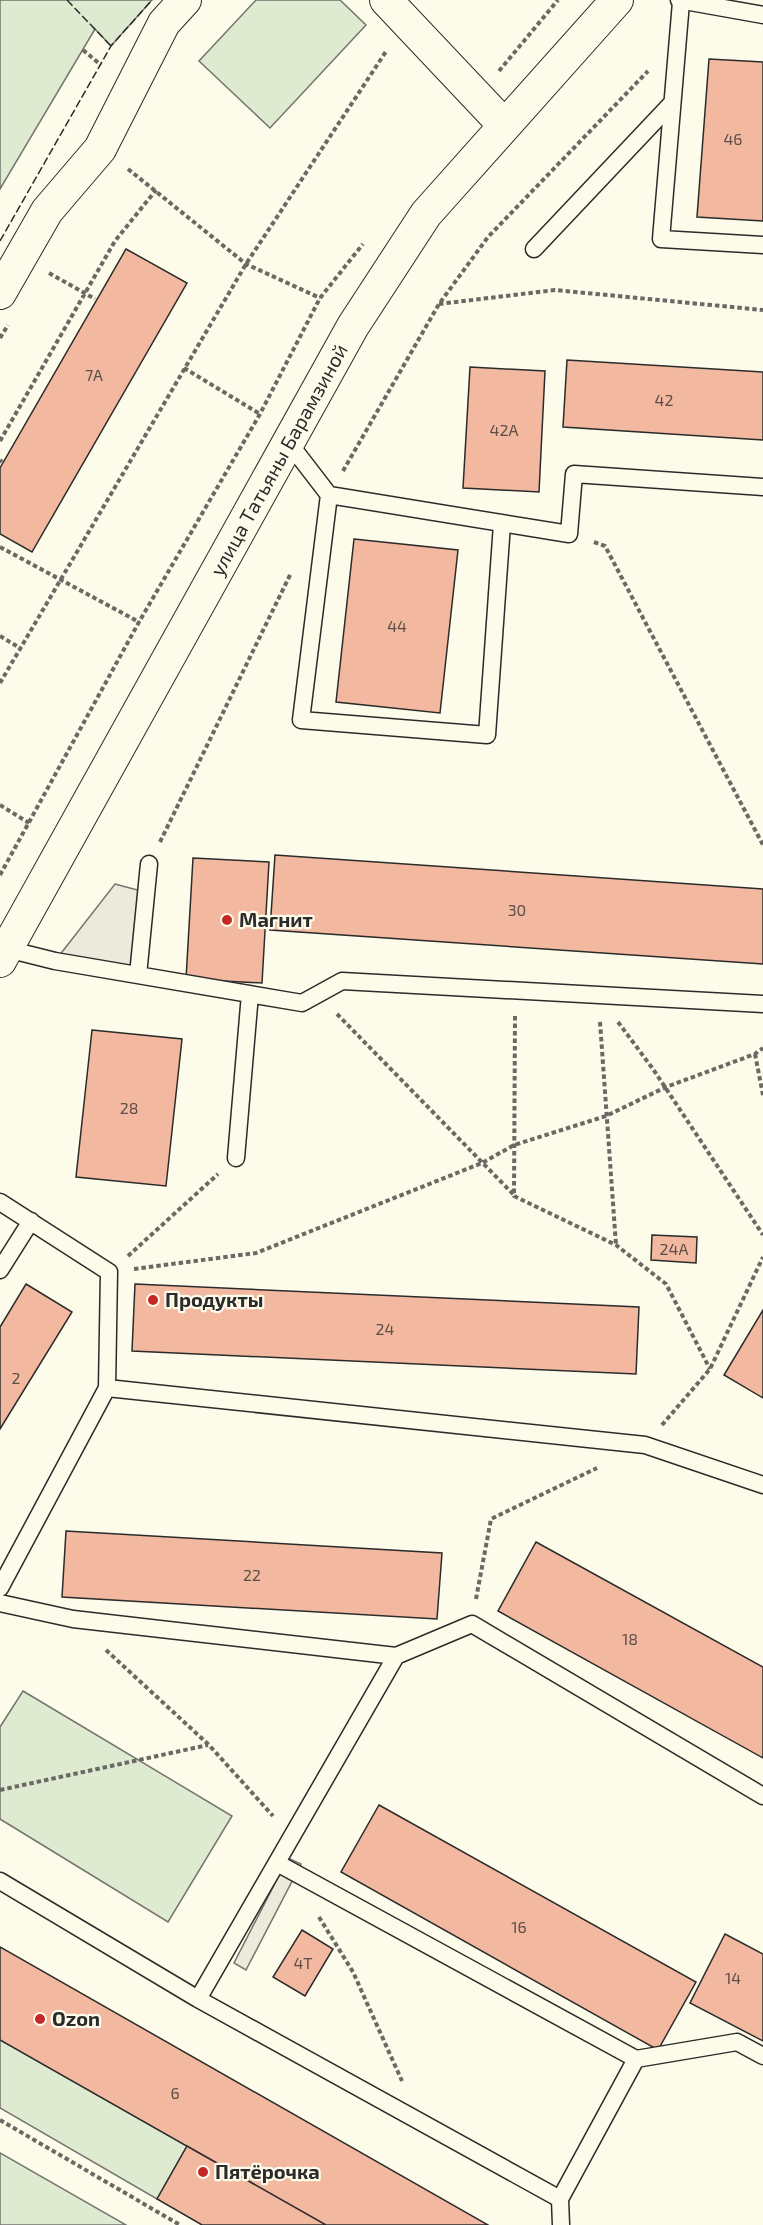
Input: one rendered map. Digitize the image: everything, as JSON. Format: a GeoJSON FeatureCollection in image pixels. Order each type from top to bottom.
{"type":"FeatureCollection","features":[{"type":"Feature","properties":{"kind":"street"},"geometry":{"type":"LineString","coordinates":[[0,293],[47,211],[100,149],[164,23],[185,0]]}},
{"type":"Feature","properties":{"kind":"street","name":"улица Татьяны Барамзиной"},"geometry":{"type":"LineString","coordinates":[[3,955],[353,326],[426,214],[617,0]]}},
{"type":"Feature","properties":{"kind":"street"},"geometry":{"type":"LineString","coordinates":[[396,11],[504,125]]}},
{"type":"Feature","properties":{"kind":"lane"},"geometry":{"type":"LineString","coordinates":[[763,15],[680,1],[661,239],[763,246]]}},
{"type":"Feature","properties":{"kind":"lane"},"geometry":{"type":"LineString","coordinates":[[534,249],[672,103]]}},
{"type":"Feature","properties":{"kind":"lane"},"geometry":{"type":"LineString","coordinates":[[289,443],[329,495],[569,534],[574,474],[763,487]]}},
{"type":"Feature","properties":{"kind":"lane"},"geometry":{"type":"LineString","coordinates":[[329,495],[301,720],[487,735],[502,524]]}},
{"type":"Feature","properties":{"kind":"lane"},"geometry":{"type":"LineString","coordinates":[[138,975],[149,864]]}},
{"type":"Feature","properties":{"kind":"lane"},"geometry":{"type":"LineString","coordinates":[[3,955],[55,961],[302,1003],[342,981],[763,1004]]}},
{"type":"Feature","properties":{"kind":"lane"},"geometry":{"type":"LineString","coordinates":[[236,1158],[250,994]]}},
{"type":"Feature","properties":{"kind":"lane"},"geometry":{"type":"LineString","coordinates":[[0,1202],[109,1272],[107,1388],[0,1588]]}},
{"type":"Feature","properties":{"kind":"lane"},"geometry":{"type":"LineString","coordinates":[[0,1270],[31,1221]]}},
{"type":"Feature","properties":{"kind":"lane"},"geometry":{"type":"LineString","coordinates":[[107,1388],[645,1445],[763,1485]]}},
{"type":"Feature","properties":{"kind":"lane"},"geometry":{"type":"LineString","coordinates":[[0,1604],[73,1619],[396,1656],[472,1624],[763,1796]]}},
{"type":"Feature","properties":{"kind":"lane"},"geometry":{"type":"LineString","coordinates":[[198,1999],[284,1866],[292,1836],[396,1656]]}},
{"type":"Feature","properties":{"kind":"lane"},"geometry":{"type":"LineString","coordinates":[[284,1866],[636,2059],[737,2042],[763,2056]]}},
{"type":"Feature","properties":{"kind":"lane"},"geometry":{"type":"LineString","coordinates":[[0,1881],[198,1999],[560,2199]]}},
{"type":"Feature","properties":{"kind":"lane"},"geometry":{"type":"LineString","coordinates":[[561,2225],[560,2199],[636,2059]]}},
{"type":"Feature","properties":{"kind":"path"},"geometry":{"type":"LineString","coordinates":[[0,683],[396,11]]}},
{"type":"Feature","properties":{"kind":"path"},"geometry":{"type":"LineString","coordinates":[[329,495],[439,304],[488,237],[678,40]]}},
{"type":"Feature","properties":{"kind":"path"},"geometry":{"type":"LineString","coordinates":[[83,50],[101,65]]}},
{"type":"Feature","properties":{"kind":"path"},"geometry":{"type":"LineString","coordinates":[[0,875],[139,622],[260,414],[320,298],[246,264],[125,167]]}},
{"type":"Feature","properties":{"kind":"path"},"geometry":{"type":"LineString","coordinates":[[0,441],[115,242],[156,190]]}},
{"type":"Feature","properties":{"kind":"path"},"geometry":{"type":"LineString","coordinates":[[40,268],[96,299]]}},
{"type":"Feature","properties":{"kind":"path"},"geometry":{"type":"LineString","coordinates":[[439,304],[555,290],[763,310]]}},
{"type":"Feature","properties":{"kind":"path"},"geometry":{"type":"LineString","coordinates":[[184,368],[260,414]]}},
{"type":"Feature","properties":{"kind":"path"},"geometry":{"type":"LineString","coordinates":[[569,534],[605,546],[763,845]]}},
{"type":"Feature","properties":{"kind":"path"},"geometry":{"type":"LineString","coordinates":[[0,547],[139,622]]}},
{"type":"Feature","properties":{"kind":"path"},"geometry":{"type":"LineString","coordinates":[[149,864],[293,569]]}},
{"type":"Feature","properties":{"kind":"path"},"geometry":{"type":"LineString","coordinates":[[0,636],[21,648]]}},
{"type":"Feature","properties":{"kind":"path"},"geometry":{"type":"LineString","coordinates":[[0,804],[29,823]]}},
{"type":"Feature","properties":{"kind":"path"},"geometry":{"type":"LineString","coordinates":[[514,1196],[516,990]]}},
{"type":"Feature","properties":{"kind":"path"},"geometry":{"type":"LineString","coordinates":[[318,994],[514,1196],[616,1245],[666,1284],[710,1369]]}},
{"type":"Feature","properties":{"kind":"path"},"geometry":{"type":"LineString","coordinates":[[598,995],[666,1088],[763,1235]]}},
{"type":"Feature","properties":{"kind":"path"},"geometry":{"type":"LineString","coordinates":[[598,995],[616,1245]]}},
{"type":"Feature","properties":{"kind":"path"},"geometry":{"type":"LineString","coordinates":[[109,1272],[256,1253],[482,1162],[514,1145],[606,1116],[666,1088],[755,1054],[763,1048]]}},
{"type":"Feature","properties":{"kind":"path"},"geometry":{"type":"LineString","coordinates":[[755,1054],[763,1095]]}},
{"type":"Feature","properties":{"kind":"path"},"geometry":{"type":"LineString","coordinates":[[109,1272],[236,1158]]}},
{"type":"Feature","properties":{"kind":"path"},"geometry":{"type":"LineString","coordinates":[[73,1619],[209,1745],[292,1836]]}},
{"type":"Feature","properties":{"kind":"path"},"geometry":{"type":"LineString","coordinates":[[0,1790],[209,1745]]}},
{"type":"Feature","properties":{"kind":"path"},"geometry":{"type":"LineString","coordinates":[[284,1866],[352,1972],[394,2067],[425,2124]]}},
{"type":"Feature","properties":{"kind":"path"},"geometry":{"type":"LineString","coordinates":[[0,2120],[180,2225]]}},
{"type":"Feature","properties":{"kind":"green space"},"geometry":{"type":"Polygon","coordinates":[[[0,0],[152,0],[111,46],[95,29],[0,189],[0,0]]]}},
{"type":"Feature","properties":{"kind":"green space"},"geometry":{"type":"Polygon","coordinates":[[[256,0],[340,0],[366,25],[270,128],[199,61],[256,0]]]}},
{"type":"Feature","properties":{"kind":"green space"},"geometry":{"type":"Polygon","coordinates":[[[23,1691],[232,1816],[168,1922],[0,1819],[0,1727],[23,1691]]]}},
{"type":"Feature","properties":{"kind":"green space"},"geometry":{"type":"Polygon","coordinates":[[[0,2040],[187,2146],[157,2199],[0,2108],[0,2040]]]}},
{"type":"Feature","properties":{"kind":"green space"},"geometry":{"type":"Polygon","coordinates":[[[0,2153],[126,2225],[0,2225],[0,2153]]]}},
{"type":"Feature","properties":{"kind":"shaded area"},"geometry":{"type":"Polygon","coordinates":[[[115,884],[145,892],[138,975],[55,961],[115,884]]]}},
{"type":"Feature","properties":{"kind":"shaded area"},"geometry":{"type":"Polygon","coordinates":[[[288,1858],[301,1864],[246,1970],[234,1963],[288,1858]]]}},
{"type":"Feature","properties":{"kind":"building"},"geometry":{"type":"Polygon","coordinates":[[[709,59],[763,62],[763,221],[697,217],[709,59]]]}},
{"type":"Feature","properties":{"kind":"building"},"geometry":{"type":"Polygon","coordinates":[[[126,249],[187,283],[32,552],[0,534],[0,468],[126,249]]]}},
{"type":"Feature","properties":{"kind":"building"},"geometry":{"type":"Polygon","coordinates":[[[567,360],[763,372],[763,440],[563,427],[567,360]]]}},
{"type":"Feature","properties":{"kind":"building"},"geometry":{"type":"Polygon","coordinates":[[[470,367],[545,371],[539,492],[463,488],[470,367]]]}},
{"type":"Feature","properties":{"kind":"building"},"geometry":{"type":"Polygon","coordinates":[[[354,539],[458,550],[440,713],[336,702],[354,539]]]}},
{"type":"Feature","properties":{"kind":"building"},"geometry":{"type":"Polygon","coordinates":[[[275,855],[763,889],[763,964],[270,930],[275,855]]]}},
{"type":"Feature","properties":{"kind":"building","name":"Магнит"},"geometry":{"type":"Polygon","coordinates":[[[193,858],[269,862],[262,983],[186,979],[193,858]]]}},
{"type":"Feature","properties":{"kind":"building"},"geometry":{"type":"Polygon","coordinates":[[[92,1030],[182,1039],[166,1186],[76,1177],[92,1030]]]}},
{"type":"Feature","properties":{"kind":"building"},"geometry":{"type":"Polygon","coordinates":[[[652,1235],[697,1237],[696,1263],[651,1260],[652,1235]]]}},
{"type":"Feature","properties":{"kind":"building"},"geometry":{"type":"Polygon","coordinates":[[[26,1284],[72,1312],[0,1429],[0,1327],[26,1284]]]}},
{"type":"Feature","properties":{"kind":"building"},"geometry":{"type":"Polygon","coordinates":[[[135,1284],[639,1307],[636,1374],[132,1351],[135,1284]]]}},
{"type":"Feature","properties":{"kind":"building"},"geometry":{"type":"Polygon","coordinates":[[[763,1310],[763,1398],[724,1375],[763,1310]]]}},
{"type":"Feature","properties":{"kind":"building"},"geometry":{"type":"Polygon","coordinates":[[[66,1531],[442,1553],[437,1619],[62,1597],[66,1531]]]}},
{"type":"Feature","properties":{"kind":"building"},"geometry":{"type":"Polygon","coordinates":[[[536,1542],[763,1667],[763,1758],[498,1611],[536,1542]]]}},
{"type":"Feature","properties":{"kind":"building"},"geometry":{"type":"Polygon","coordinates":[[[379,1805],[696,1982],[658,2050],[341,1872],[379,1805]]]}},
{"type":"Feature","properties":{"kind":"building"},"geometry":{"type":"Polygon","coordinates":[[[302,1930],[333,1949],[305,1996],[273,1977],[302,1930]]]}},
{"type":"Feature","properties":{"kind":"building"},"geometry":{"type":"Polygon","coordinates":[[[725,1934],[763,1954],[763,2041],[690,2003],[725,1934]]]}},
{"type":"Feature","properties":{"kind":"building"},"geometry":{"type":"Polygon","coordinates":[[[0,1947],[488,2225],[326,2225],[0,2040],[0,1947]]]}},
{"type":"Feature","properties":{"kind":"building","name":"Пятёрочка"},"geometry":{"type":"Polygon","coordinates":[[[187,2146],[326,2225],[202,2225],[157,2199],[187,2146]]]}},
{"type":"Feature","properties":{"kind":"fence"},"geometry":{"type":"LineString","coordinates":[[67,0],[111,46]]}},
{"type":"Feature","properties":{"kind":"fence"},"geometry":{"type":"LineString","coordinates":[[0,241],[111,46],[152,0]]}},
{"type":"Feature","properties":{"kind":"place","name":"Магнит"},"geometry":{"type":"Point","coordinates":[227,920]}},
{"type":"Feature","properties":{"kind":"place","name":"Продукты"},"geometry":{"type":"Point","coordinates":[153,1300]}},
{"type":"Feature","properties":{"kind":"place","name":"Ozon"},"geometry":{"type":"Point","coordinates":[40,2019]}},
{"type":"Feature","properties":{"kind":"place","name":"Пятёрочка"},"geometry":{"type":"Point","coordinates":[203,2172]}}]}
